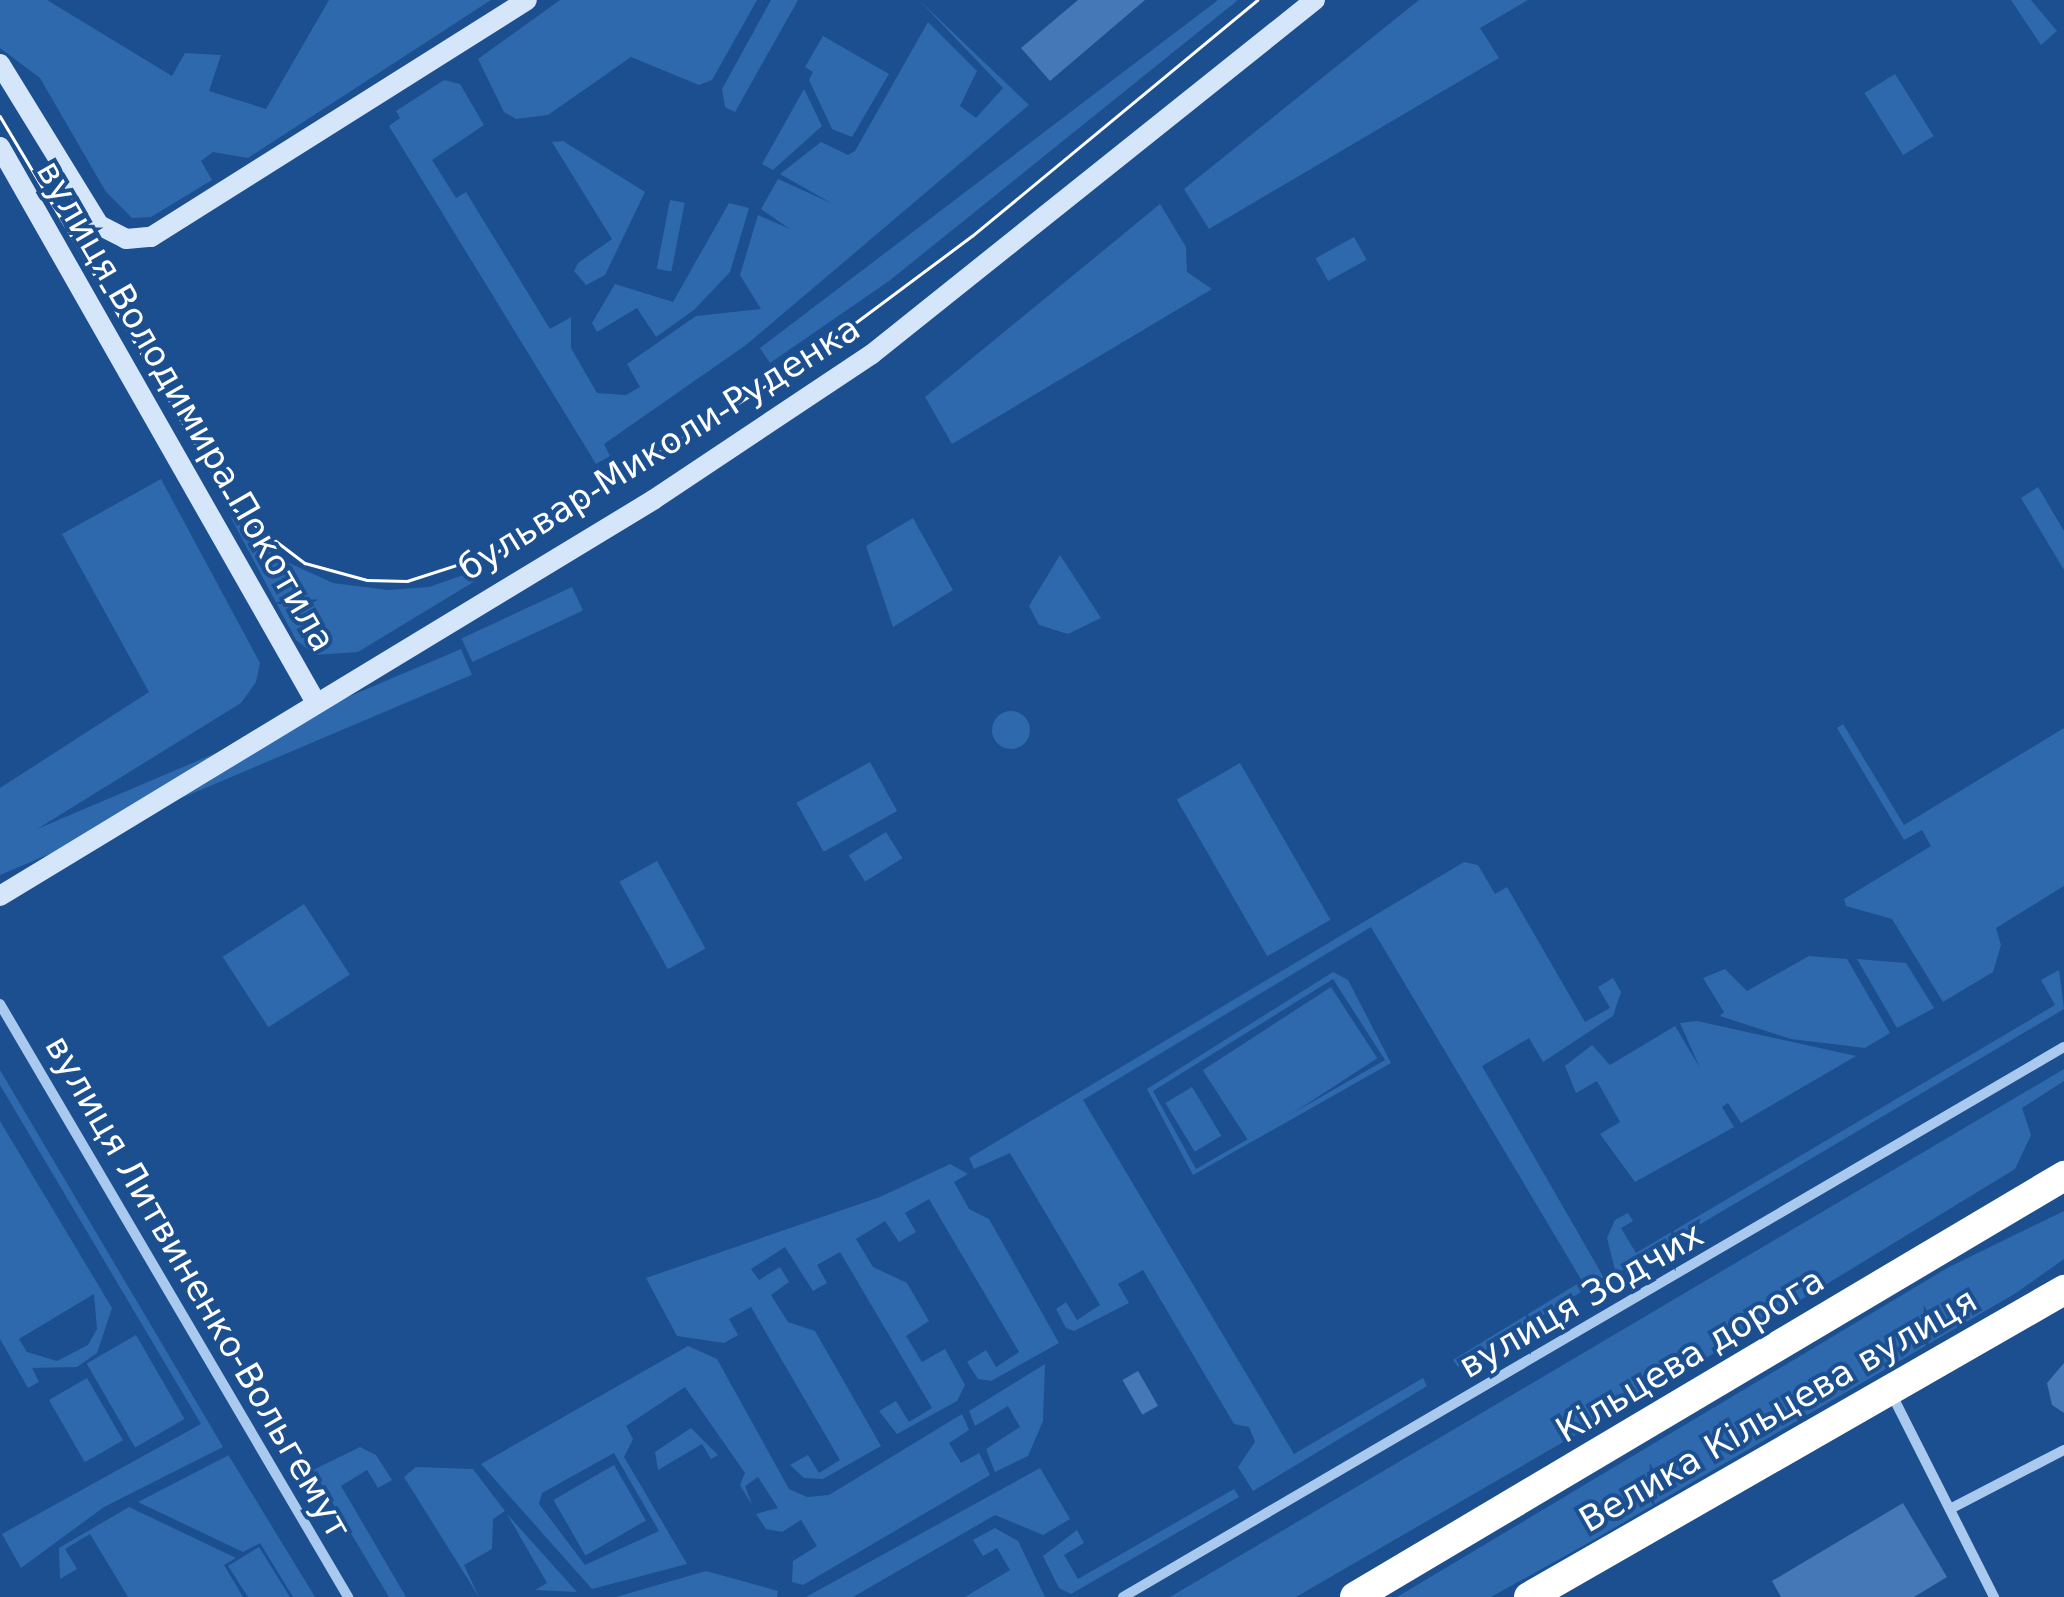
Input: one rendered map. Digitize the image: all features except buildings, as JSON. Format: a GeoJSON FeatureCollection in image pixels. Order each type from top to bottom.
{"type":"FeatureCollection","features":[{"type":"Feature","properties":{"kind":"highway","name":"Кільцева дорога"},"geometry":{"type":"LineString","coordinates":[[1356,1597],[2064,1176]]}},
{"type":"Feature","properties":{"kind":"highway","name":"Велика Кільцева вулиця"},"geometry":{"type":"LineString","coordinates":[[1529,1597],[2064,1290]]}},
{"type":"Feature","properties":{"kind":"street","name":"вулиця Володимира Покотила"},"geometry":{"type":"LineString","coordinates":[[0,64],[99,225],[126,239],[152,237],[380,100],[527,0]]}},
{"type":"Feature","properties":{"kind":"street","name":"бульвар Миколи Руденка"},"geometry":{"type":"LineString","coordinates":[[0,896],[314,699],[653,500],[872,354],[1314,0]]}},
{"type":"Feature","properties":{"kind":"street","name":"вулиця Володимира Покотила"},"geometry":{"type":"LineString","coordinates":[[0,147],[314,699]]}},
{"type":"Feature","properties":{"kind":"street","name":"вулиця Литвиненко-Вольгемут"},"geometry":{"type":"LineString","coordinates":[[0,1004],[348,1597]]}},
{"type":"Feature","properties":{"kind":"street","name":"вулиця Зодчих"},"geometry":{"type":"LineString","coordinates":[[1123,1597],[2064,1047]]}},
{"type":"Feature","properties":{"kind":"street"},"geometry":{"type":"LineString","coordinates":[[1888,1389],[1994,1597]]}},
{"type":"Feature","properties":{"kind":"street"},"geometry":{"type":"LineString","coordinates":[[1950,1509],[2064,1450]]}},
{"type":"Feature","properties":{"kind":"shaded area"},"geometry":{"type":"Polygon","coordinates":[[[0,0],[47,0],[172,76],[185,53],[221,55],[209,91],[266,109],[329,0],[491,0],[248,158],[213,152],[201,161],[212,180],[151,217],[132,218],[106,192],[40,78],[0,48],[0,0]]]}},
{"type":"Feature","properties":{"kind":"shaded area"},"geometry":{"type":"Polygon","coordinates":[[[560,0],[757,0],[712,80],[699,85],[631,57],[548,115],[516,119],[504,112],[478,59],[560,0]]]}},
{"type":"Feature","properties":{"kind":"shaded area"},"geometry":{"type":"Polygon","coordinates":[[[771,0],[798,0],[735,112],[725,107],[722,89],[771,0]]]}},
{"type":"Feature","properties":{"kind":"shaded area"},"geometry":{"type":"Polygon","coordinates":[[[919,0],[1029,105],[746,345],[604,444],[610,456],[596,464],[389,126],[400,118],[396,111],[444,80],[460,84],[484,125],[432,160],[456,198],[466,192],[550,329],[571,317],[571,348],[597,393],[626,395],[640,387],[627,364],[696,316],[761,309],[740,275],[758,215],[790,229],[761,209],[778,179],[831,203],[780,174],[821,142],[848,155],[855,151],[928,22],[977,71],[960,106],[976,118],[1003,88],[919,0]]]}},
{"type":"Feature","properties":{"kind":"shaded area"},"geometry":{"type":"Polygon","coordinates":[[[1218,0],[1238,0],[889,281],[770,363],[760,348],[1218,0]]]}},
{"type":"Feature","properties":{"kind":"shaded area"},"geometry":{"type":"Polygon","coordinates":[[[1419,0],[1528,0],[1480,28],[1499,58],[1209,229],[1184,189],[1419,0]]]}},
{"type":"Feature","properties":{"kind":"shaded area"},"geometry":{"type":"Polygon","coordinates":[[[2011,0],[2031,0],[2057,31],[2041,45],[2011,0]]]}},
{"type":"Feature","properties":{"kind":"shaded area"},"geometry":{"type":"Polygon","coordinates":[[[823,36],[889,74],[852,137],[832,129],[809,80],[813,72],[805,67],[823,36]]]}},
{"type":"Feature","properties":{"kind":"shaded area"},"geometry":{"type":"Polygon","coordinates":[[[1895,74],[1934,136],[1903,155],[1864,93],[1895,74]]]}},
{"type":"Feature","properties":{"kind":"shaded area"},"geometry":{"type":"Polygon","coordinates":[[[804,89],[822,126],[773,170],[762,164],[804,89]]]}},
{"type":"Feature","properties":{"kind":"shaded area"},"geometry":{"type":"Polygon","coordinates":[[[563,141],[645,192],[605,275],[586,285],[574,271],[578,263],[612,239],[552,142],[563,141]]]}},
{"type":"Feature","properties":{"kind":"shaded area"},"geometry":{"type":"Polygon","coordinates":[[[670,200],[685,203],[671,272],[657,269],[670,200]]]}},
{"type":"Feature","properties":{"kind":"shaded area"},"geometry":{"type":"Polygon","coordinates":[[[729,203],[749,208],[730,272],[694,310],[656,337],[637,308],[597,332],[592,323],[615,284],[673,302],[729,203]]]}},
{"type":"Feature","properties":{"kind":"shaded area"},"geometry":{"type":"Polygon","coordinates":[[[1160,204],[1186,247],[1187,272],[1212,289],[952,444],[925,397],[1160,204]]]}},
{"type":"Feature","properties":{"kind":"shaded area"},"geometry":{"type":"Polygon","coordinates":[[[1354,237],[1367,260],[1328,281],[1316,258],[1354,237]]]}},
{"type":"Feature","properties":{"kind":"shaded area"},"geometry":{"type":"Polygon","coordinates":[[[161,479],[260,663],[256,682],[241,703],[0,852],[0,788],[149,692],[62,534],[161,479]]]}},
{"type":"Feature","properties":{"kind":"shaded area"},"geometry":{"type":"Polygon","coordinates":[[[2038,487],[2064,531],[2064,570],[2021,498],[2038,487]]]}},
{"type":"Feature","properties":{"kind":"shaded area"},"geometry":{"type":"Polygon","coordinates":[[[230,516],[276,557],[333,583],[388,590],[429,587],[475,571],[480,578],[358,652],[315,655],[296,640],[230,516]]]}},
{"type":"Feature","properties":{"kind":"shaded area"},"geometry":{"type":"Polygon","coordinates":[[[913,518],[953,590],[893,627],[866,546],[913,518]]]}},
{"type":"Feature","properties":{"kind":"shaded area"},"geometry":{"type":"Polygon","coordinates":[[[1060,555],[1101,618],[1068,634],[1039,625],[1029,606],[1060,555]]]}},
{"type":"Feature","properties":{"kind":"shaded area"},"geometry":{"type":"Polygon","coordinates":[[[572,587],[583,611],[472,662],[461,639],[572,587]]]}},
{"type":"Feature","properties":{"kind":"shaded area"},"geometry":{"type":"Polygon","coordinates":[[[461,649],[472,675],[0,875],[0,845],[461,649]]]}},
{"type":"Feature","properties":{"kind":"shaded area"},"geometry":{"type":"Polygon","coordinates":[[[1011,711],[1024,717],[1030,730],[1024,743],[1011,749],[998,743],[992,730],[998,717],[1011,711]]]}},
{"type":"Feature","properties":{"kind":"shaded area"},"geometry":{"type":"Polygon","coordinates":[[[1843,724],[1904,825],[2064,728],[2064,886],[1996,928],[2001,945],[1993,972],[1943,1002],[1892,919],[1846,906],[1844,899],[1931,846],[1922,830],[1904,840],[1837,728],[1843,724]]]}},
{"type":"Feature","properties":{"kind":"shaded area"},"geometry":{"type":"Polygon","coordinates":[[[870,762],[897,811],[824,852],[797,803],[870,762]]]}},
{"type":"Feature","properties":{"kind":"shaded area"},"geometry":{"type":"Polygon","coordinates":[[[1240,763],[1330,920],[1267,956],[1177,800],[1240,763]]]}},
{"type":"Feature","properties":{"kind":"shaded area"},"geometry":{"type":"Polygon","coordinates":[[[886,832],[902,858],[865,882],[849,855],[886,832]]]}},
{"type":"Feature","properties":{"kind":"shaded area"},"geometry":{"type":"Polygon","coordinates":[[[657,861],[705,948],[668,969],[619,882],[657,861]]]}},
{"type":"Feature","properties":{"kind":"shaded area"},"geometry":{"type":"Polygon","coordinates":[[[1464,862],[1478,865],[1495,894],[1507,887],[1585,1022],[1610,1008],[1598,987],[1613,978],[1621,992],[1613,1016],[1543,1062],[1529,1038],[1482,1066],[1604,1278],[1458,1367],[1453,1360],[1582,1281],[1371,927],[1083,1100],[1294,1454],[1423,1378],[1427,1386],[1253,1491],[1238,1467],[1255,1442],[1249,1427],[1234,1424],[1143,1270],[1118,1284],[1129,1303],[1074,1331],[1066,1328],[1056,1309],[1066,1302],[1077,1320],[1100,1305],[1010,1153],[974,1169],[969,1158],[1464,862]]]}},
{"type":"Feature","properties":{"kind":"shaded area"},"geometry":{"type":"Polygon","coordinates":[[[304,904],[350,974],[268,1027],[223,957],[304,904]]]}},
{"type":"Feature","properties":{"kind":"shaded area"},"geometry":{"type":"Polygon","coordinates":[[[1809,956],[1847,959],[1890,1033],[1865,1048],[1791,1039],[1720,1016],[1724,1012],[1703,978],[1725,969],[1747,991],[1809,956]]]}},
{"type":"Feature","properties":{"kind":"shaded area"},"geometry":{"type":"Polygon","coordinates":[[[1857,959],[1906,963],[1934,1008],[1897,1028],[1857,959]]]}},
{"type":"Feature","properties":{"kind":"shaded area"},"geometry":{"type":"Polygon","coordinates":[[[2059,970],[2064,1009],[1616,1274],[1607,1238],[1615,1220],[1628,1213],[1633,1221],[1621,1228],[1636,1253],[2055,1005],[2041,980],[2059,970]]]}},
{"type":"Feature","properties":{"kind":"shaded area"},"geometry":{"type":"Polygon","coordinates":[[[1333,972],[1348,980],[1391,1063],[1193,1175],[1147,1089],[1333,972]],[[1333,979],[1153,1091],[1196,1169],[1385,1060],[1333,979]]]}},
{"type":"Feature","properties":{"kind":"shaded area"},"geometry":{"type":"Polygon","coordinates":[[[1331,987],[1377,1058],[1249,1142],[1203,1070],[1331,987]]]}},
{"type":"Feature","properties":{"kind":"shaded area"},"geometry":{"type":"Polygon","coordinates":[[[1697,1021],[1856,1056],[1741,1123],[1728,1103],[1722,1107],[1734,1127],[1635,1182],[1600,1134],[1620,1122],[1597,1081],[1576,1093],[1565,1066],[1592,1045],[1610,1065],[1675,1026],[1700,1068],[1680,1023],[1697,1021]]]}},
{"type":"Feature","properties":{"kind":"shaded area"},"geometry":{"type":"Polygon","coordinates":[[[2064,1069],[2064,1081],[2022,1108],[2031,1135],[2015,1169],[1660,1386],[1296,1597],[1170,1597],[2064,1069]]]}},
{"type":"Feature","properties":{"kind":"shaded area"},"geometry":{"type":"Polygon","coordinates":[[[0,1070],[223,1447],[104,1507],[21,1568],[2,1534],[201,1424],[0,1085],[0,1070]]]}},
{"type":"Feature","properties":{"kind":"shaded area"},"geometry":{"type":"Polygon","coordinates":[[[1192,1087],[1221,1136],[1195,1152],[1165,1103],[1192,1087]]]}},
{"type":"Feature","properties":{"kind":"shaded area"},"geometry":{"type":"Polygon","coordinates":[[[0,1121],[112,1308],[97,1353],[77,1367],[32,1368],[39,1382],[28,1388],[0,1339],[0,1121]],[[94,1294],[19,1339],[27,1352],[57,1361],[88,1345],[97,1329],[94,1294]]]}},
{"type":"Feature","properties":{"kind":"shaded area"},"geometry":{"type":"Polygon","coordinates":[[[950,1164],[968,1174],[954,1182],[969,1209],[989,1219],[1059,1343],[991,1381],[978,1379],[967,1362],[986,1350],[996,1367],[1019,1352],[929,1199],[905,1213],[916,1232],[899,1242],[885,1221],[856,1239],[873,1267],[907,1283],[929,1321],[906,1336],[922,1362],[945,1349],[965,1385],[957,1401],[897,1434],[879,1411],[896,1401],[909,1422],[932,1408],[840,1252],[817,1265],[827,1283],[813,1291],[785,1247],[751,1269],[759,1280],[780,1267],[789,1282],[771,1295],[788,1322],[815,1331],[881,1446],[823,1479],[804,1478],[790,1465],[808,1455],[819,1473],[840,1460],[751,1307],[729,1319],[738,1335],[724,1343],[677,1336],[646,1278],[880,1197],[950,1164]]]}},
{"type":"Feature","properties":{"kind":"shaded area"},"geometry":{"type":"Polygon","coordinates":[[[2064,1211],[2064,1259],[2016,1293],[1590,1542],[1491,1597],[1397,1597],[1949,1267],[2064,1211]]]}},
{"type":"Feature","properties":{"kind":"shaded area"},"geometry":{"type":"Polygon","coordinates":[[[136,1335],[184,1419],[135,1448],[87,1364],[136,1335]]]}},
{"type":"Feature","properties":{"kind":"shaded area"},"geometry":{"type":"Polygon","coordinates":[[[688,1346],[717,1359],[789,1489],[807,1497],[829,1495],[962,1414],[969,1430],[949,1443],[961,1463],[979,1453],[990,1475],[803,1585],[792,1582],[793,1561],[817,1546],[801,1520],[782,1532],[766,1529],[756,1514],[778,1508],[758,1477],[745,1486],[752,1505],[740,1485],[745,1473],[685,1387],[626,1426],[633,1439],[624,1457],[687,1564],[592,1589],[481,1464],[688,1346]],[[614,1453],[542,1493],[539,1504],[585,1565],[659,1531],[614,1453]]]}},
{"type":"Feature","properties":{"kind":"shaded area"},"geometry":{"type":"Polygon","coordinates":[[[1045,1364],[1043,1421],[1028,1456],[995,1472],[986,1449],[1020,1427],[1008,1406],[975,1426],[969,1411],[1045,1364]]]}},
{"type":"Feature","properties":{"kind":"shaded area"},"geometry":{"type":"Polygon","coordinates":[[[87,1378],[123,1440],[85,1462],[49,1400],[87,1378]]]}},
{"type":"Feature","properties":{"kind":"shaded area"},"geometry":{"type":"Polygon","coordinates":[[[691,1428],[718,1455],[711,1459],[702,1444],[658,1470],[655,1452],[691,1428]]]}},
{"type":"Feature","properties":{"kind":"shaded area"},"geometry":{"type":"Polygon","coordinates":[[[360,1447],[376,1455],[392,1480],[378,1488],[367,1470],[341,1486],[406,1597],[389,1597],[313,1470],[360,1447]]]}},
{"type":"Feature","properties":{"kind":"shaded area"},"geometry":{"type":"Polygon","coordinates":[[[229,1455],[315,1597],[293,1597],[260,1543],[243,1552],[138,1502],[229,1455]]]}},
{"type":"Feature","properties":{"kind":"shaded area"},"geometry":{"type":"Polygon","coordinates":[[[614,1465],[646,1520],[585,1555],[553,1500],[614,1465]]]}},
{"type":"Feature","properties":{"kind":"shaded area"},"geometry":{"type":"Polygon","coordinates":[[[416,1467],[473,1469],[505,1511],[493,1519],[492,1549],[464,1565],[479,1597],[404,1477],[416,1467]]]}},
{"type":"Feature","properties":{"kind":"shaded area"},"geometry":{"type":"Polygon","coordinates":[[[1040,1468],[1070,1519],[1043,1535],[995,1515],[853,1597],[806,1597],[1040,1468]]]}},
{"type":"Feature","properties":{"kind":"shaded area"},"geometry":{"type":"Polygon","coordinates":[[[1234,1489],[1239,1497],[1071,1594],[1059,1588],[1043,1556],[1077,1530],[1084,1543],[1064,1555],[1078,1579],[1234,1489]]]}},
{"type":"Feature","properties":{"kind":"shaded area"},"geometry":{"type":"Polygon","coordinates":[[[129,1507],[236,1558],[224,1565],[243,1597],[128,1597],[90,1534],[65,1549],[77,1569],[60,1579],[59,1548],[129,1507]]]}},
{"type":"Feature","properties":{"kind":"shaded area"},"geometry":{"type":"Polygon","coordinates":[[[507,1514],[577,1592],[535,1590],[547,1583],[507,1514]]]}},
{"type":"Feature","properties":{"kind":"shaded area"},"geometry":{"type":"Polygon","coordinates":[[[995,1528],[1018,1541],[1045,1597],[965,1597],[1010,1570],[997,1548],[983,1556],[973,1540],[995,1528]]]}},
{"type":"Feature","properties":{"kind":"shaded area"},"geometry":{"type":"Polygon","coordinates":[[[259,1547],[290,1597],[248,1597],[228,1566],[259,1547]]]}},
{"type":"Feature","properties":{"kind":"shaded area"},"geometry":{"type":"Polygon","coordinates":[[[706,1571],[778,1591],[777,1597],[616,1597],[706,1571]]]}},
{"type":"Feature","properties":{"kind":"tram line"},"geometry":{"type":"LineString","coordinates":[[0,116],[234,509],[305,563],[367,580],[407,581],[497,552],[792,370],[972,236],[1257,0]]}}]}
